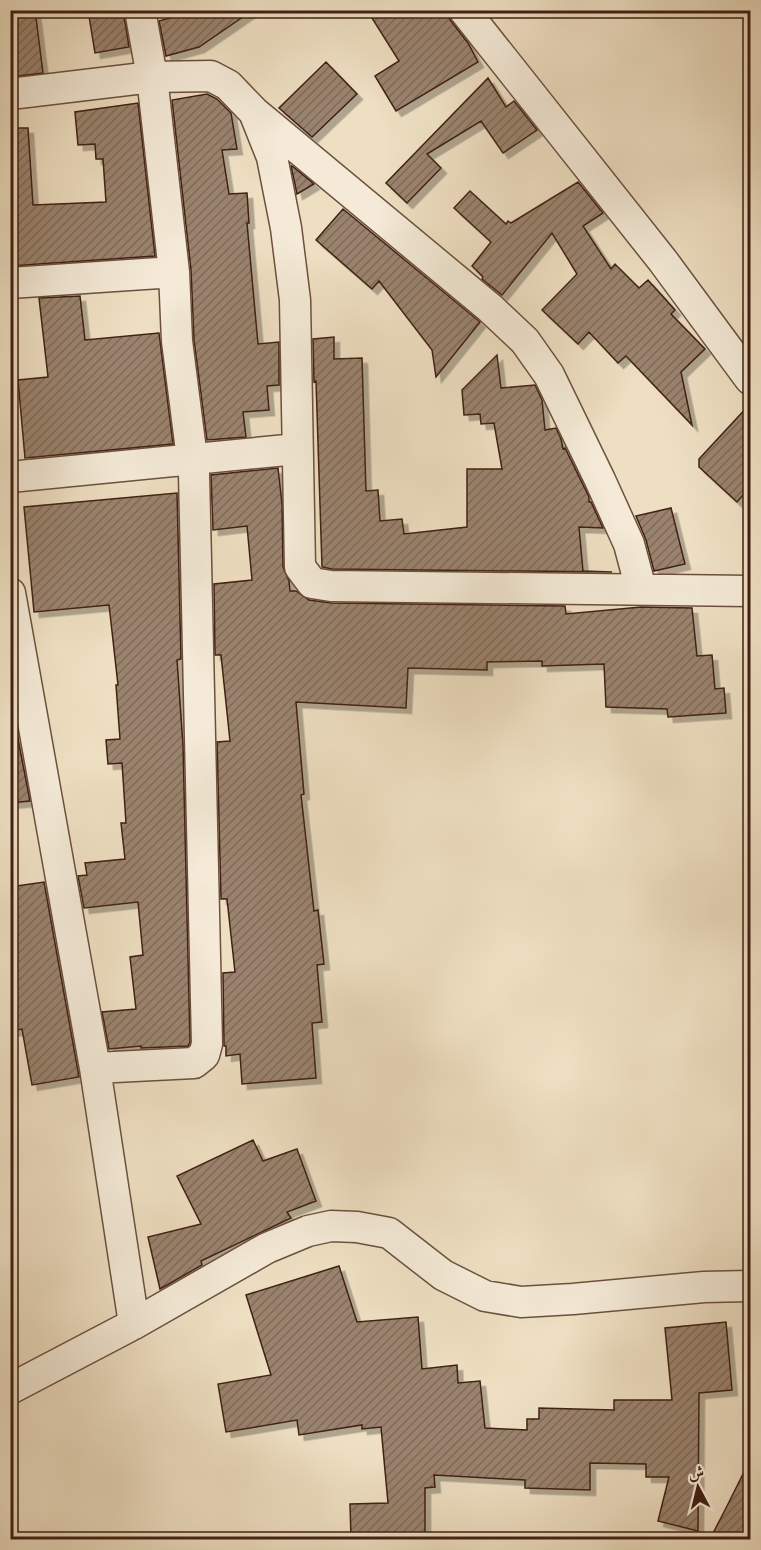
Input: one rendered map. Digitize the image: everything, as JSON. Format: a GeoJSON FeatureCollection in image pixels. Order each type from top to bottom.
{"type":"FeatureCollection","features":[{"type":"Feature","properties":{"kind":"street"},"geometry":{"type":"LineString","coordinates":[[95,1068],[194,1063],[204,1055],[207,1044],[192,459],[177,341],[174,272],[152,77],[140,10]]}},
{"type":"Feature","properties":{"kind":"street"},"geometry":{"type":"LineString","coordinates":[[464,10],[663,261],[750,378]]}},
{"type":"Feature","properties":{"kind":"street"},"geometry":{"type":"LineString","coordinates":[[10,94],[152,77],[211,76],[228,85],[254,112],[490,308],[525,341],[549,375],[600,480],[629,544],[641,590]]}},
{"type":"Feature","properties":{"kind":"street"},"geometry":{"type":"LineString","coordinates":[[254,112],[272,157],[295,300],[300,567],[312,582],[332,586],[750,591]]}},
{"type":"Feature","properties":{"kind":"street"},"geometry":{"type":"LineString","coordinates":[[10,283],[174,272]]}},
{"type":"Feature","properties":{"kind":"street"},"geometry":{"type":"LineString","coordinates":[[10,477],[297,449]]}},
{"type":"Feature","properties":{"kind":"street"},"geometry":{"type":"LineString","coordinates":[[10,593],[95,1068],[134,1324]]}},
{"type":"Feature","properties":{"kind":"street"},"geometry":{"type":"LineString","coordinates":[[10,1389],[134,1324],[267,1248],[308,1231],[331,1226],[357,1227],[388,1233],[443,1275],[485,1296],[521,1302],[704,1287],[750,1286]]}},
{"type":"Feature","properties":{"kind":"building"},"geometry":{"type":"Polygon","coordinates":[[[35,10],[43,73],[10,77],[10,14],[35,10]]]}},
{"type":"Feature","properties":{"kind":"building"},"geometry":{"type":"Polygon","coordinates":[[[88,10],[123,10],[129,47],[95,53],[88,10]]]}},
{"type":"Feature","properties":{"kind":"building"},"geometry":{"type":"Polygon","coordinates":[[[197,10],[253,10],[199,47],[166,56],[159,21],[197,10]]]}},
{"type":"Feature","properties":{"kind":"building"},"geometry":{"type":"Polygon","coordinates":[[[367,10],[447,10],[450,20],[468,43],[478,62],[396,111],[375,76],[399,61],[367,10]]]}},
{"type":"Feature","properties":{"kind":"building"},"geometry":{"type":"Polygon","coordinates":[[[326,62],[357,94],[312,137],[279,108],[326,62]]]}},
{"type":"Feature","properties":{"kind":"building"},"geometry":{"type":"Polygon","coordinates":[[[488,78],[506,107],[514,101],[537,130],[503,153],[481,121],[427,154],[441,168],[407,203],[386,183],[488,78]]]}},
{"type":"Feature","properties":{"kind":"building"},"geometry":{"type":"Polygon","coordinates":[[[207,94],[217,99],[231,113],[237,149],[222,150],[229,194],[247,193],[249,223],[247,223],[258,344],[279,342],[279,385],[267,386],[269,410],[243,412],[246,437],[207,440],[194,340],[191,270],[172,100],[207,94]]]}},
{"type":"Feature","properties":{"kind":"building"},"geometry":{"type":"Polygon","coordinates":[[[138,103],[155,256],[10,266],[10,128],[28,128],[33,205],[106,202],[103,159],[96,159],[95,144],[78,145],[75,112],[138,103]]]}},
{"type":"Feature","properties":{"kind":"building"},"geometry":{"type":"Polygon","coordinates":[[[292,166],[314,184],[297,194],[292,166]]]}},
{"type":"Feature","properties":{"kind":"building"},"geometry":{"type":"Polygon","coordinates":[[[578,182],[603,213],[583,226],[611,269],[615,264],[639,288],[648,280],[675,310],[671,314],[705,349],[681,372],[692,425],[626,356],[618,363],[589,332],[578,344],[542,310],[577,274],[552,233],[502,295],[482,279],[483,277],[472,266],[491,242],[454,208],[470,191],[506,224],[578,182]]]}},
{"type":"Feature","properties":{"kind":"building"},"geometry":{"type":"Polygon","coordinates":[[[343,209],[480,322],[436,377],[432,350],[379,281],[372,289],[316,240],[343,209]]]}},
{"type":"Feature","properties":{"kind":"building"},"geometry":{"type":"Polygon","coordinates":[[[80,296],[85,340],[159,333],[173,444],[25,458],[18,380],[48,377],[39,298],[80,296]]]}},
{"type":"Feature","properties":{"kind":"building"},"geometry":{"type":"Polygon","coordinates":[[[334,337],[334,359],[362,358],[366,491],[378,490],[380,521],[402,519],[404,534],[467,527],[467,469],[502,469],[494,423],[481,424],[480,414],[464,415],[462,390],[497,355],[501,388],[535,385],[542,400],[545,430],[556,428],[563,449],[565,448],[603,528],[579,527],[583,571],[612,572],[332,569],[322,567],[313,339],[334,337]]]}},
{"type":"Feature","properties":{"kind":"building"},"geometry":{"type":"Polygon","coordinates":[[[750,404],[750,487],[737,502],[699,467],[699,459],[750,404]]]}},
{"type":"Feature","properties":{"kind":"building"},"geometry":{"type":"Polygon","coordinates":[[[278,468],[282,504],[283,567],[289,581],[290,591],[296,591],[309,600],[331,603],[565,606],[566,614],[641,607],[692,608],[697,656],[712,655],[715,689],[724,688],[726,713],[668,717],[667,709],[606,707],[604,664],[542,666],[542,661],[487,662],[487,670],[408,668],[406,708],[296,702],[304,794],[301,795],[314,911],[318,910],[324,964],[317,965],[322,1022],[312,1023],[316,1078],[242,1084],[240,1054],[226,1056],[226,1046],[224,1046],[223,973],[235,972],[227,899],[221,899],[217,742],[230,741],[221,655],[215,655],[214,584],[252,580],[247,526],[213,530],[211,475],[278,468]]]}},
{"type":"Feature","properties":{"kind":"building"},"geometry":{"type":"Polygon","coordinates":[[[177,493],[181,659],[177,660],[183,745],[190,1042],[188,1046],[109,1049],[102,1012],[136,1009],[130,957],[143,955],[138,902],[84,908],[78,876],[87,875],[85,863],[125,859],[121,823],[126,823],[122,763],[108,764],[106,740],[120,739],[116,685],[118,685],[109,605],[34,612],[24,507],[177,493]]]}},
{"type":"Feature","properties":{"kind":"building"},"geometry":{"type":"Polygon","coordinates":[[[671,508],[685,564],[654,571],[646,540],[636,516],[671,508]]]}},
{"type":"Feature","properties":{"kind":"building"},"geometry":{"type":"Polygon","coordinates":[[[10,698],[30,801],[10,803],[10,698]]]}},
{"type":"Feature","properties":{"kind":"building"},"geometry":{"type":"Polygon","coordinates":[[[44,882],[79,1077],[32,1085],[22,1029],[10,1031],[10,887],[44,882]]]}},
{"type":"Feature","properties":{"kind":"building"},"geometry":{"type":"Polygon","coordinates":[[[253,1140],[263,1161],[297,1149],[316,1201],[287,1212],[291,1218],[201,1261],[202,1265],[160,1289],[148,1237],[201,1224],[177,1176],[253,1140]]]}},
{"type":"Feature","properties":{"kind":"building"},"geometry":{"type":"Polygon","coordinates":[[[339,1266],[357,1322],[418,1317],[422,1369],[457,1365],[458,1383],[480,1381],[485,1428],[527,1430],[527,1419],[539,1419],[539,1408],[614,1410],[614,1400],[672,1400],[665,1328],[726,1322],[732,1390],[699,1393],[698,1531],[658,1521],[669,1477],[646,1477],[646,1464],[590,1463],[590,1490],[525,1488],[525,1480],[434,1475],[435,1487],[425,1488],[425,1539],[351,1539],[350,1504],[388,1503],[381,1427],[362,1429],[362,1425],[299,1435],[297,1420],[226,1432],[218,1384],[271,1375],[246,1295],[339,1266]]]}},
{"type":"Feature","properties":{"kind":"building"},"geometry":{"type":"Polygon","coordinates":[[[750,1460],[750,1539],[710,1539],[725,1510],[750,1460]]]}}]}
